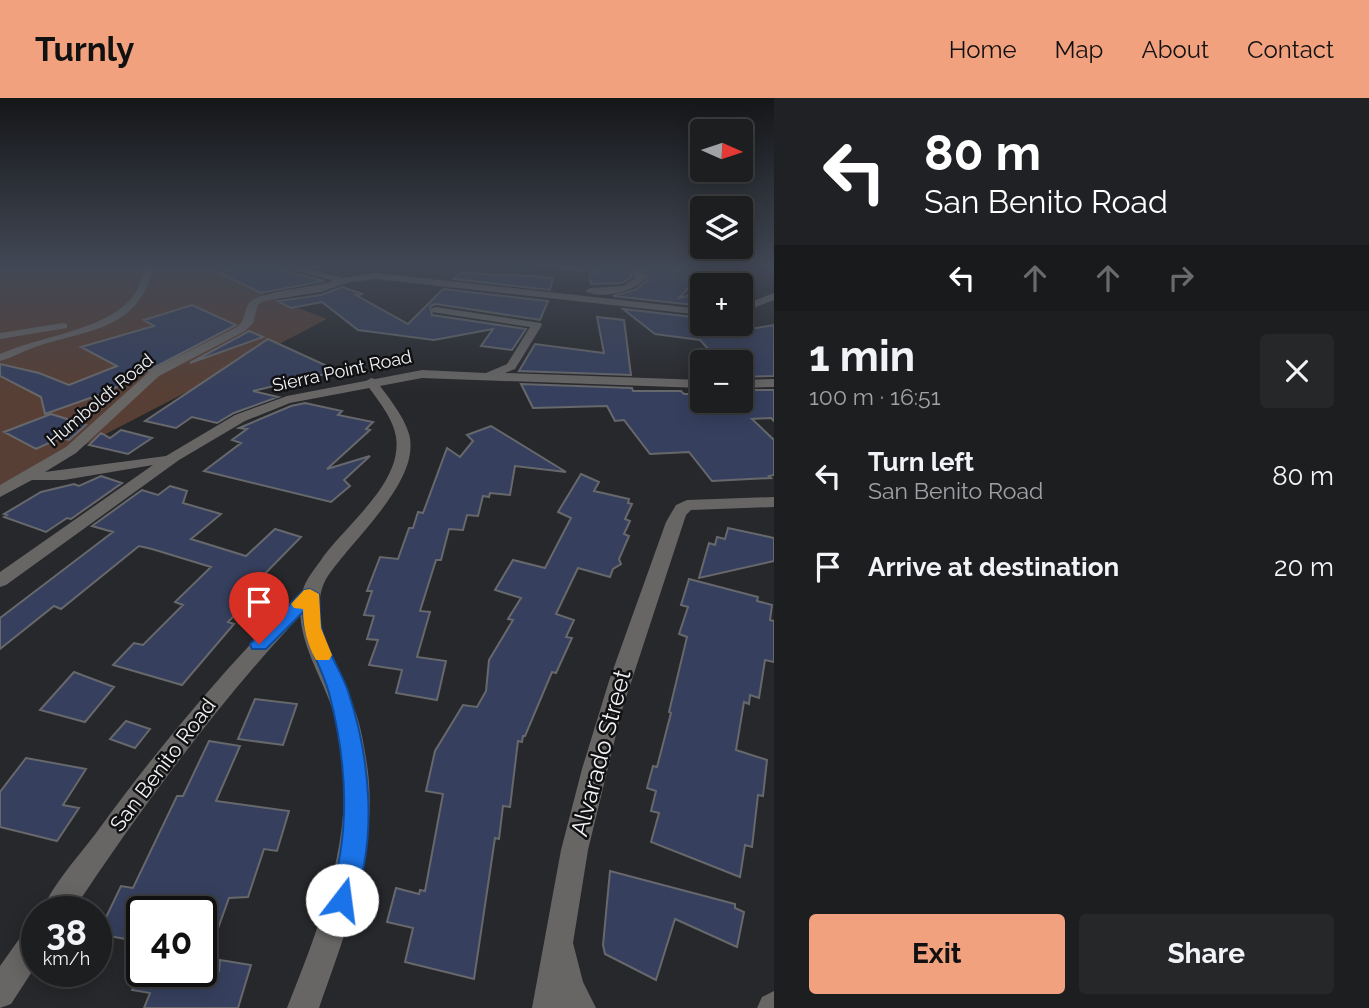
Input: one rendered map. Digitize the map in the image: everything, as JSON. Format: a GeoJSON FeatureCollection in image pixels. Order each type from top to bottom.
{"type":"FeatureCollection","features":[{"type":"Feature","properties":{"kind":"street"},"geometry":{"type":"LineString","coordinates":[[0,336],[83,322],[116,307]]}},
{"type":"Feature","properties":{"kind":"street"},"geometry":{"type":"LineString","coordinates":[[0,358],[32,344],[104,325],[128,307]]}},
{"type":"Feature","properties":{"kind":"street","name":"Humboldt Road"},"geometry":{"type":"LineString","coordinates":[[0,492],[80,443],[129,394],[155,373],[245,326],[251,307]]}},
{"type":"Feature","properties":{"kind":"street","name":"Humboldt Road"},"geometry":{"type":"LineString","coordinates":[[662,307],[690,311]]}},
{"type":"Feature","properties":{"kind":"street"},"geometry":{"type":"LineString","coordinates":[[436,310],[537,325],[511,366],[488,376]]}},
{"type":"Feature","properties":{"kind":"street"},"geometry":{"type":"LineString","coordinates":[[511,366],[519,373],[535,379]]}},
{"type":"Feature","properties":{"kind":"street","name":"Sierra Point Road"},"geometry":{"type":"LineString","coordinates":[[0,581],[169,460],[250,413],[294,398],[422,374],[690,384]]}},
{"type":"Feature","properties":{"kind":"street","name":"San Benito Road"},"geometry":{"type":"LineString","coordinates":[[67,896],[190,726],[246,657],[310,594],[327,565],[387,489],[402,458],[402,435],[371,382]]}},
{"type":"Feature","properties":{"kind":"street"},"geometry":{"type":"LineString","coordinates":[[753,384],[774,383]]}},
{"type":"Feature","properties":{"kind":"street"},"geometry":{"type":"LineString","coordinates":[[31,475],[48,476],[139,461],[169,460]]}},
{"type":"Feature","properties":{"kind":"street","name":"Alvarado Street"},"geometry":{"type":"LineString","coordinates":[[548,1008],[585,800],[602,736],[630,650],[672,537],[675,516],[682,507],[774,502]]}},
{"type":"Feature","properties":{"kind":"street"},"geometry":{"type":"LineString","coordinates":[[303,1008],[349,877],[356,827],[353,750],[338,690],[312,628],[310,594]]}},
{"type":"Feature","properties":{"kind":"street"},"geometry":{"type":"LineString","coordinates":[[561,934],[569,986],[580,1008]]}},
{"type":"Feature","properties":{"kind":"street"},"geometry":{"type":"LineString","coordinates":[[0,993],[21,962]]}},
{"type":"Feature","properties":{"kind":"shaded area"},"geometry":{"type":"Polygon","coordinates":[[[0,307],[297,307],[327,319],[0,489],[0,307]]]}},
{"type":"Feature","properties":{"kind":"building"},"geometry":{"type":"Polygon","coordinates":[[[184,307],[197,307],[236,325],[107,392],[45,414],[41,397],[0,376],[0,364],[39,373],[69,385],[117,366],[81,347],[154,326],[144,320],[184,307]]]}},
{"type":"Feature","properties":{"kind":"building"},"geometry":{"type":"Polygon","coordinates":[[[329,307],[378,307],[408,324],[425,307],[430,307],[432,315],[526,329],[512,350],[481,346],[493,329],[434,340],[358,330],[329,307]]]}},
{"type":"Feature","properties":{"kind":"building"},"geometry":{"type":"Polygon","coordinates":[[[459,307],[545,307],[540,320],[459,307]]]}},
{"type":"Feature","properties":{"kind":"building"},"geometry":{"type":"Polygon","coordinates":[[[623,309],[690,317],[690,336],[753,336],[753,328],[774,325],[774,376],[753,377],[753,350],[709,350],[700,340],[655,334],[623,309]]]}},
{"type":"Feature","properties":{"kind":"building"},"geometry":{"type":"Polygon","coordinates":[[[597,317],[624,320],[631,375],[519,371],[535,344],[604,353],[597,317]]]}},
{"type":"Feature","properties":{"kind":"building"},"geometry":{"type":"Polygon","coordinates":[[[249,331],[263,337],[190,363],[246,333],[249,331]]]}},
{"type":"Feature","properties":{"kind":"building"},"geometry":{"type":"Polygon","coordinates":[[[268,339],[338,371],[253,391],[278,397],[234,413],[217,423],[192,417],[176,428],[145,421],[268,339]]]}},
{"type":"Feature","properties":{"kind":"building"},"geometry":{"type":"Polygon","coordinates":[[[521,384],[681,391],[690,394],[690,413],[753,413],[753,390],[774,390],[774,421],[771,418],[752,419],[774,440],[774,475],[769,476],[771,478],[712,481],[689,452],[650,454],[624,420],[615,421],[607,406],[533,408],[521,384]]]}},
{"type":"Feature","properties":{"kind":"building"},"geometry":{"type":"Polygon","coordinates":[[[305,403],[342,411],[338,415],[373,422],[366,429],[370,430],[327,469],[370,456],[344,480],[350,486],[331,502],[204,471],[241,443],[232,440],[247,429],[239,428],[291,406],[305,403]]]}},
{"type":"Feature","properties":{"kind":"building"},"geometry":{"type":"Polygon","coordinates":[[[51,414],[86,425],[69,440],[60,438],[36,449],[4,432],[51,414]]]}},
{"type":"Feature","properties":{"kind":"building"},"geometry":{"type":"Polygon","coordinates":[[[491,426],[566,472],[515,466],[510,495],[490,493],[489,497],[483,496],[478,516],[467,515],[463,530],[449,529],[441,560],[436,560],[420,611],[430,612],[417,657],[446,661],[437,700],[396,693],[402,670],[369,665],[378,640],[367,639],[374,616],[364,615],[372,591],[367,591],[380,557],[398,559],[409,528],[413,528],[418,512],[423,513],[447,448],[460,457],[473,441],[467,435],[491,426]]]}},
{"type":"Feature","properties":{"kind":"building"},"geometry":{"type":"Polygon","coordinates":[[[121,430],[152,438],[128,454],[89,445],[101,433],[110,438],[121,430]]]}},
{"type":"Feature","properties":{"kind":"building"},"geometry":{"type":"Polygon","coordinates":[[[581,474],[599,482],[594,491],[629,499],[628,503],[632,504],[625,519],[630,521],[624,534],[629,536],[619,559],[621,564],[613,569],[610,577],[578,568],[556,614],[574,620],[566,637],[572,638],[556,673],[552,672],[522,742],[518,741],[510,807],[503,806],[499,839],[495,838],[474,979],[405,962],[413,928],[387,922],[396,888],[419,894],[420,890],[425,891],[443,794],[426,791],[435,751],[463,705],[477,707],[486,691],[489,660],[513,620],[508,619],[521,598],[495,590],[513,560],[545,568],[571,518],[558,512],[581,474]]]}},
{"type":"Feature","properties":{"kind":"building"},"geometry":{"type":"Polygon","coordinates":[[[101,476],[122,483],[71,519],[67,518],[46,532],[4,517],[7,515],[4,514],[41,492],[74,484],[79,486],[101,476]]]}},
{"type":"Feature","properties":{"kind":"building"},"geometry":{"type":"Polygon","coordinates":[[[170,486],[187,491],[183,503],[221,514],[191,539],[246,556],[275,529],[301,537],[248,591],[255,593],[228,622],[234,624],[182,685],[113,665],[134,643],[143,645],[183,605],[175,602],[211,567],[139,546],[61,609],[54,606],[0,649],[0,618],[113,532],[92,526],[142,490],[158,495],[170,486]]]}},
{"type":"Feature","properties":{"kind":"building"},"geometry":{"type":"Polygon","coordinates":[[[728,528],[774,538],[774,561],[699,578],[709,543],[715,545],[717,537],[725,539],[728,528]]]}},
{"type":"Feature","properties":{"kind":"building"},"geometry":{"type":"Polygon","coordinates":[[[689,579],[758,597],[757,601],[772,605],[770,620],[774,621],[774,662],[765,660],[759,698],[750,695],[749,704],[744,702],[736,750],[767,760],[763,796],[758,795],[752,847],[745,845],[740,877],[651,842],[659,813],[651,811],[656,791],[647,788],[653,766],[657,767],[687,637],[679,634],[688,607],[681,605],[689,579]]]}},
{"type":"Feature","properties":{"kind":"building"},"geometry":{"type":"Polygon","coordinates":[[[74,672],[114,687],[85,722],[40,710],[74,672]]]}},
{"type":"Feature","properties":{"kind":"building"},"geometry":{"type":"Polygon","coordinates":[[[255,699],[297,704],[283,745],[238,739],[255,699]]]}},
{"type":"Feature","properties":{"kind":"building"},"geometry":{"type":"Polygon","coordinates":[[[126,721],[150,729],[135,748],[110,739],[126,721]]]}},
{"type":"Feature","properties":{"kind":"building"},"geometry":{"type":"Polygon","coordinates":[[[209,741],[240,746],[216,801],[289,811],[277,851],[264,849],[248,897],[229,898],[217,931],[217,896],[126,896],[126,939],[112,937],[112,905],[121,886],[133,888],[177,796],[183,796],[209,741]]]}},
{"type":"Feature","properties":{"kind":"building"},"geometry":{"type":"Polygon","coordinates":[[[26,758],[86,769],[63,805],[79,808],[57,841],[0,827],[0,792],[26,758]]]}},
{"type":"Feature","properties":{"kind":"building"},"geometry":{"type":"Polygon","coordinates":[[[610,871],[735,904],[735,908],[744,912],[737,947],[675,919],[656,980],[605,954],[603,945],[610,871]]]}},
{"type":"Feature","properties":{"kind":"building"},"geometry":{"type":"Polygon","coordinates":[[[220,960],[251,965],[238,1008],[144,1008],[150,993],[132,990],[133,987],[217,987],[220,960]]]}},
{"type":"Feature","properties":{"kind":"slow traffic"},"geometry":{"type":"LineString","coordinates":[[300,604],[310,594],[312,628],[323,655]]}},
{"type":"Feature","properties":{"kind":"route"},"geometry":{"type":"LineString","coordinates":[[259,644],[310,594],[312,628],[338,690],[353,750],[356,827],[349,877],[342,900]]}}]}
